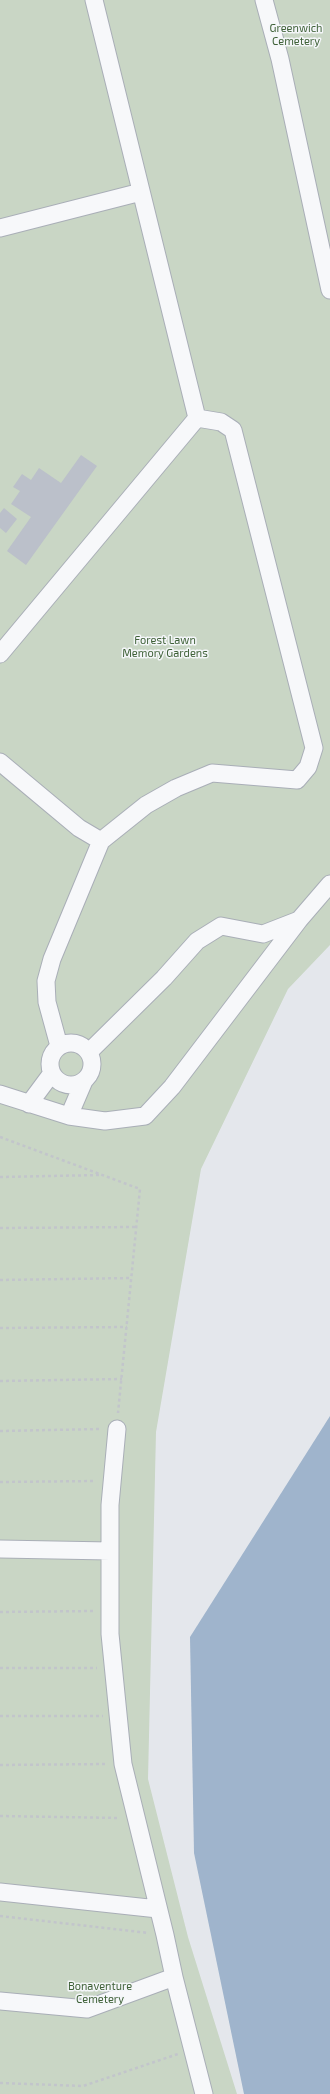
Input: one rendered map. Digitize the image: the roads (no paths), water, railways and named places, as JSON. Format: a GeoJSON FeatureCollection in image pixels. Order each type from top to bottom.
{"type":"FeatureCollection","features":[{"type":"Feature","properties":{"kind":"street"},"geometry":{"type":"LineString","coordinates":[[94,0],[197,418]]}},
{"type":"Feature","properties":{"kind":"street"},"geometry":{"type":"LineString","coordinates":[[264,0],[323,223],[330,290]]}},
{"type":"Feature","properties":{"kind":"street"},"geometry":{"type":"LineString","coordinates":[[0,228],[141,192]]}},
{"type":"Feature","properties":{"kind":"street"},"geometry":{"type":"LineString","coordinates":[[0,654],[197,418]]}},
{"type":"Feature","properties":{"kind":"street"},"geometry":{"type":"LineString","coordinates":[[59,1046],[47,1002],[46,980],[52,960],[101,841],[146,804],[176,788],[212,773],[297,780],[308,767],[314,748],[233,430],[221,422],[197,418]]}},
{"type":"Feature","properties":{"kind":"street"},"geometry":{"type":"LineString","coordinates":[[0,762],[79,828],[101,841]]}},
{"type":"Feature","properties":{"kind":"street"},"geometry":{"type":"LineString","coordinates":[[0,1094],[70,1116],[105,1121],[144,1116],[172,1087],[299,920],[330,884]]}},
{"type":"Feature","properties":{"kind":"street"},"geometry":{"type":"LineString","coordinates":[[89,1052],[164,978],[197,941],[221,926],[263,934],[299,920]]}},
{"type":"Feature","properties":{"kind":"street"},"geometry":{"type":"LineString","coordinates":[[70,1116],[84,1081],[91,1073],[93,1066],[89,1052],[81,1045],[74,1043],[59,1046],[51,1058],[52,1073],[59,1081],[66,1084],[77,1084],[84,1081]]}},
{"type":"Feature","properties":{"kind":"street"},"geometry":{"type":"LineString","coordinates":[[29,1104],[52,1073]]}},
{"type":"Feature","properties":{"kind":"street"},"geometry":{"type":"LineString","coordinates":[[117,1429],[112,1480],[110,1610],[123,1764],[174,1977],[204,2094]]}},
{"type":"Feature","properties":{"kind":"street"},"geometry":{"type":"LineString","coordinates":[[0,1549],[110,1552]]}},
{"type":"Feature","properties":{"kind":"street"},"geometry":{"type":"LineString","coordinates":[[0,1892],[158,1908]]}},
{"type":"Feature","properties":{"kind":"street"},"geometry":{"type":"LineString","coordinates":[[0,2001],[87,2009],[174,1977]]}},
{"type":"Feature","properties":{"kind":"water"},"geometry":{"type":"Polygon","coordinates":[[[330,1416],[330,2094],[244,2094],[194,1853],[190,1637],[330,1416]]]}},
{"type":"Feature","properties":{"kind":"park label","name":"Greenwich Cemetery"},"geometry":{"type":"Point","coordinates":[296,34]}},
{"type":"Feature","properties":{"kind":"park label","name":"Forest Lawn Memory Gardens"},"geometry":{"type":"Point","coordinates":[165,646]}},
{"type":"Feature","properties":{"kind":"park label","name":"Bonaventure Cemetery"},"geometry":{"type":"Point","coordinates":[100,1992]}}]}
